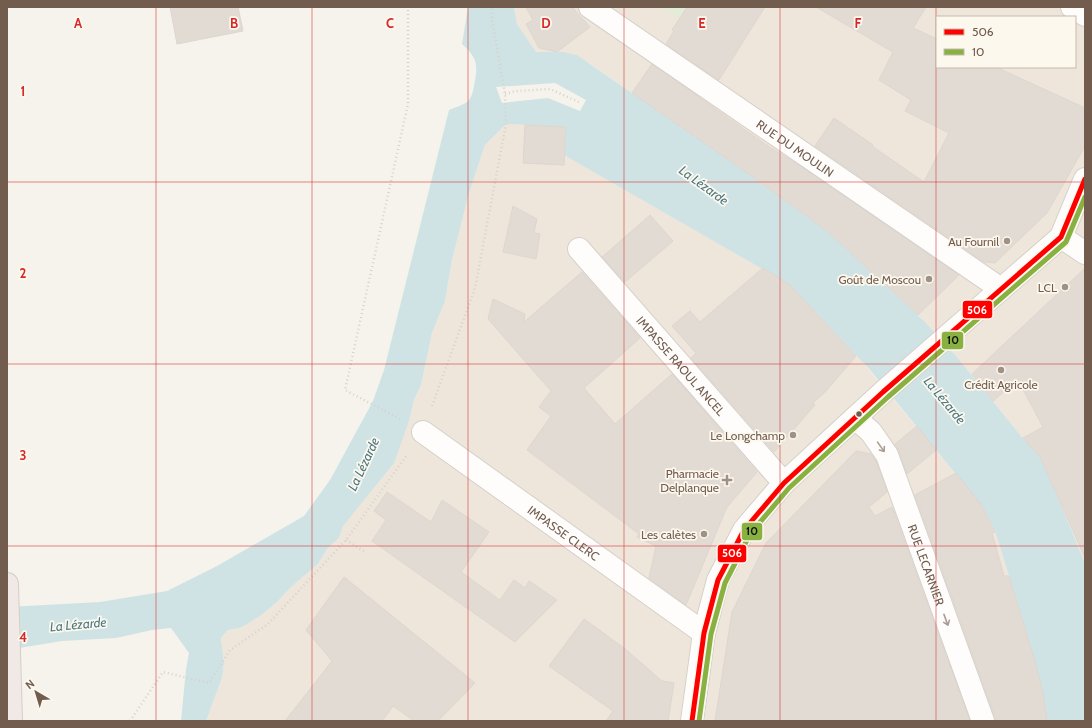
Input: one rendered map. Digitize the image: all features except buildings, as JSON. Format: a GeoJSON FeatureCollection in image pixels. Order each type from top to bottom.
{"type":"FeatureCollection","features":[{"type":"Feature","properties":{"kind":"highway"},"geometry":{"type":"LineString","coordinates":[[7,586],[11,721]]}},
{"type":"Feature","properties":{"kind":"street","name":"RUE DU MOULIN"},"geometry":{"type":"LineString","coordinates":[[590,7],[1001,289]]}},
{"type":"Feature","properties":{"kind":"street"},"geometry":{"type":"LineString","coordinates":[[1072,7],[1085,16]]}},
{"type":"Feature","properties":{"kind":"street"},"geometry":{"type":"LineString","coordinates":[[692,721],[704,633],[718,580],[744,530],[784,483],[883,392],[1061,237],[1085,179]]}},
{"type":"Feature","properties":{"kind":"street"},"geometry":{"type":"LineString","coordinates":[[1061,237],[1085,253]]}},
{"type":"Feature","properties":{"kind":"street","name":"IMPASSE RAOUL ANCEL"},"geometry":{"type":"LineString","coordinates":[[579,249],[784,483]]}},
{"type":"Feature","properties":{"kind":"street","name":"RUE LECARNIER"},"geometry":{"type":"LineString","coordinates":[[855,418],[871,432],[887,455],[983,721]]}},
{"type":"Feature","properties":{"kind":"street","name":"IMPASSE CLERC"},"geometry":{"type":"LineString","coordinates":[[423,432],[704,633]]}},
{"type":"Feature","properties":{"kind":"path"},"geometry":{"type":"LineString","coordinates":[[408,7],[408,104],[345,390],[423,432]]}},
{"type":"Feature","properties":{"kind":"path"},"geometry":{"type":"LineString","coordinates":[[130,721],[163,672],[209,683],[230,650],[268,624],[346,540],[423,432],[475,288],[506,124],[505,94],[492,7]]}},
{"type":"Feature","properties":{"kind":"path"},"geometry":{"type":"LineString","coordinates":[[505,94],[516,91],[550,89],[581,103]]}},
{"type":"Feature","properties":{"kind":"path"},"geometry":{"type":"LineString","coordinates":[[346,540],[365,552]]}},
{"type":"Feature","properties":{"kind":"shaded area"},"geometry":{"type":"Polygon","coordinates":[[[514,7],[1085,7],[1085,563],[1033,438],[1026,442],[957,357],[918,315],[827,231],[749,174],[589,63],[557,52],[536,53],[517,24],[514,7]]]}},
{"type":"Feature","properties":{"kind":"shaded area"},"geometry":{"type":"Polygon","coordinates":[[[506,124],[566,127],[565,155],[790,285],[860,359],[969,490],[986,514],[995,531],[1043,692],[1047,721],[206,721],[222,678],[224,664],[221,638],[228,630],[240,628],[278,601],[291,587],[318,564],[327,549],[339,538],[342,526],[409,421],[414,400],[421,385],[432,333],[445,301],[452,260],[469,193],[485,145],[506,124]]]}},
{"type":"Feature","properties":{"kind":"green space"},"geometry":{"type":"Polygon","coordinates":[[[662,7],[687,7],[679,19],[662,7]]]}},
{"type":"Feature","properties":{"kind":"water","name":"La Lézarde"},"geometry":{"type":"Polygon","coordinates":[[[468,7],[514,7],[517,24],[536,52],[563,52],[577,55],[749,174],[827,231],[925,322],[957,357],[1026,442],[1033,438],[1085,563],[1085,721],[1047,721],[1043,692],[995,531],[986,514],[969,490],[870,370],[790,285],[564,155],[566,127],[506,124],[485,145],[469,193],[452,260],[445,301],[432,333],[421,385],[414,400],[409,421],[394,463],[343,526],[339,538],[327,549],[318,564],[260,616],[240,628],[228,630],[221,638],[224,664],[222,678],[206,721],[181,721],[189,653],[171,628],[152,630],[116,638],[62,641],[7,650],[7,607],[100,602],[167,591],[217,566],[304,516],[330,480],[373,401],[384,370],[449,110],[468,101],[473,90],[476,63],[474,58],[462,44],[468,7]],[[555,83],[496,87],[502,103],[548,98],[580,111],[586,100],[555,83]]]}},
{"type":"Feature","properties":{"kind":"transit line","name":"506"},"geometry":{"type":"LineString","coordinates":[[692,721],[704,633],[718,580],[744,530],[784,483],[883,392],[1061,237],[1085,179]]}},
{"type":"Feature","properties":{"kind":"transit line","name":"10"},"geometry":{"type":"LineString","coordinates":[[699,721],[711,634],[725,583],[750,534],[789,488],[888,397],[1066,242],[1085,197]]}},
{"type":"Feature","properties":{"kind":"place","name":"Au Fournil"},"geometry":{"type":"Point","coordinates":[1007,241]}},
{"type":"Feature","properties":{"kind":"place","name":"Goût de Moscou"},"geometry":{"type":"Point","coordinates":[929,279]}},
{"type":"Feature","properties":{"kind":"place","name":"LCL"},"geometry":{"type":"Point","coordinates":[1065,287]}},
{"type":"Feature","properties":{"kind":"place","name":"Crédit Agricole"},"geometry":{"type":"Point","coordinates":[1001,370]}},
{"type":"Feature","properties":{"kind":"place","name":"Le Longchamp"},"geometry":{"type":"Point","coordinates":[793,435]}},
{"type":"Feature","properties":{"kind":"place","name":"Pharmacie Delplanque"},"geometry":{"type":"Point","coordinates":[727,480]}},
{"type":"Feature","properties":{"kind":"place","name":"Les calètes"},"geometry":{"type":"Point","coordinates":[704,534]}}]}
